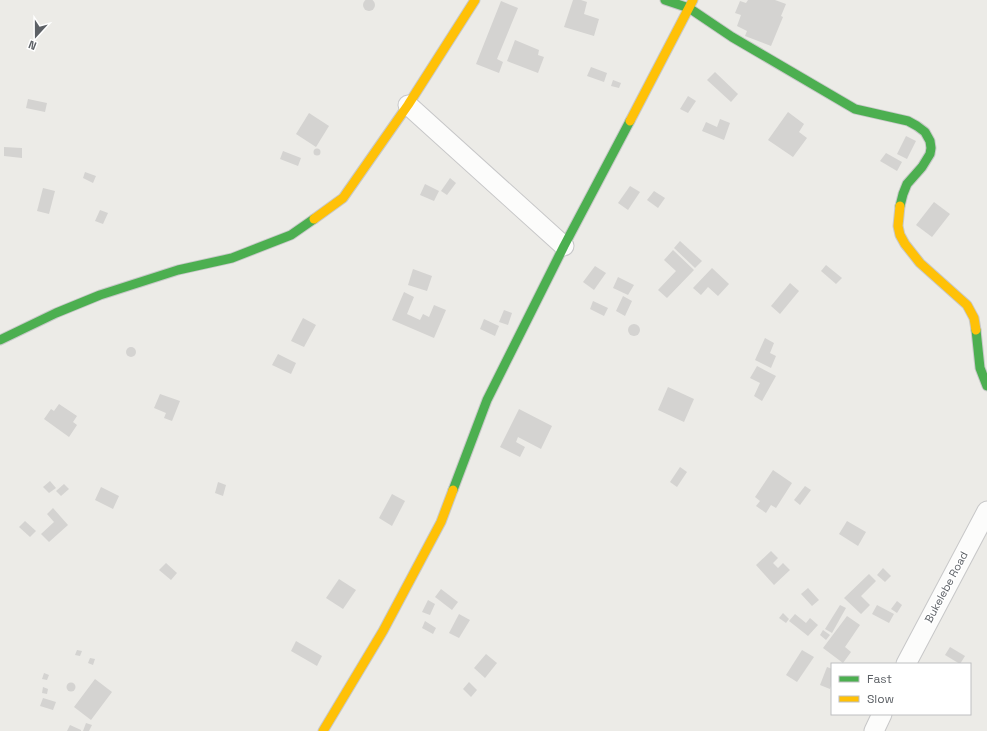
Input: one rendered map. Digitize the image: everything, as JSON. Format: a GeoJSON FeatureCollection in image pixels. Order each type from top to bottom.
{"type":"FeatureCollection","features":[{"type":"Feature","properties":{"kind":"street"},"geometry":{"type":"LineString","coordinates":[[0,340],[100,295],[178,270],[232,258],[291,235],[343,198],[408,104],[475,0]]}},
{"type":"Feature","properties":{"kind":"street"},"geometry":{"type":"LineString","coordinates":[[665,0],[691,4],[732,37],[855,109],[863,112],[899,118],[915,125],[923,131],[930,141],[932,149],[929,158],[911,179],[904,190],[899,210],[898,227],[902,241],[911,253],[970,309],[976,331],[979,363],[987,386]]}},
{"type":"Feature","properties":{"kind":"street"},"geometry":{"type":"LineString","coordinates":[[323,731],[383,631],[441,522],[487,400],[564,246],[691,4]]}},
{"type":"Feature","properties":{"kind":"street"},"geometry":{"type":"LineString","coordinates":[[408,104],[564,246]]}},
{"type":"Feature","properties":{"kind":"street","name":"Bukelebe Road"},"geometry":{"type":"LineString","coordinates":[[907,663],[987,511]]}},
{"type":"Feature","properties":{"kind":"street"},"geometry":{"type":"LineString","coordinates":[[874,731],[882,715]]}},
{"type":"Feature","properties":{"kind":"building"},"geometry":{"type":"Polygon","coordinates":[[[367,-1],[371,-1],[375,5],[371,11],[367,11],[363,7],[363,3],[367,-1]]]}},
{"type":"Feature","properties":{"kind":"building"},"geometry":{"type":"Polygon","coordinates":[[[573,0],[587,2],[584,14],[599,19],[594,36],[564,27],[573,0]]]}},
{"type":"Feature","properties":{"kind":"building"},"geometry":{"type":"Polygon","coordinates":[[[748,0],[775,0],[786,4],[781,16],[783,17],[771,46],[745,36],[747,31],[737,26],[741,15],[735,13],[740,1],[746,3],[748,0]]]}},
{"type":"Feature","properties":{"kind":"building"},"geometry":{"type":"Polygon","coordinates":[[[501,1],[518,8],[497,59],[503,62],[499,73],[476,64],[501,1]]]}},
{"type":"Feature","properties":{"kind":"building"},"geometry":{"type":"Polygon","coordinates":[[[515,40],[539,50],[538,55],[544,57],[538,73],[507,61],[515,40]]]}},
{"type":"Feature","properties":{"kind":"building"},"geometry":{"type":"Polygon","coordinates":[[[591,67],[607,73],[604,82],[587,76],[591,67]]]}},
{"type":"Feature","properties":{"kind":"building"},"geometry":{"type":"Polygon","coordinates":[[[715,72],[738,94],[731,102],[707,80],[715,72]]]}},
{"type":"Feature","properties":{"kind":"building"},"geometry":{"type":"Polygon","coordinates":[[[613,80],[621,83],[619,88],[611,86],[613,80]]]}},
{"type":"Feature","properties":{"kind":"building"},"geometry":{"type":"Polygon","coordinates":[[[688,96],[696,101],[688,113],[680,109],[688,96]]]}},
{"type":"Feature","properties":{"kind":"building"},"geometry":{"type":"Polygon","coordinates":[[[28,99],[47,103],[45,112],[26,108],[28,99]]]}},
{"type":"Feature","properties":{"kind":"building"},"geometry":{"type":"Polygon","coordinates":[[[788,112],[804,124],[799,132],[807,138],[793,157],[768,140],[788,112]]]}},
{"type":"Feature","properties":{"kind":"building"},"geometry":{"type":"Polygon","coordinates":[[[309,113],[329,126],[316,147],[296,134],[309,113]]]}},
{"type":"Feature","properties":{"kind":"building"},"geometry":{"type":"Polygon","coordinates":[[[720,119],[730,123],[724,140],[702,131],[706,122],[717,127],[720,119]]]}},
{"type":"Feature","properties":{"kind":"building"},"geometry":{"type":"Polygon","coordinates":[[[906,136],[916,141],[907,159],[897,154],[906,136]]]}},
{"type":"Feature","properties":{"kind":"building"},"geometry":{"type":"Polygon","coordinates":[[[4,147],[22,148],[22,158],[4,156],[4,147]]]}},
{"type":"Feature","properties":{"kind":"building"},"geometry":{"type":"Polygon","coordinates":[[[317,149],[320,152],[317,155],[314,152],[317,149]]]}},
{"type":"Feature","properties":{"kind":"building"},"geometry":{"type":"Polygon","coordinates":[[[283,151],[301,158],[298,166],[280,159],[283,151]]]}},
{"type":"Feature","properties":{"kind":"building"},"geometry":{"type":"Polygon","coordinates":[[[886,153],[902,162],[897,171],[880,161],[886,153]]]}},
{"type":"Feature","properties":{"kind":"building"},"geometry":{"type":"Polygon","coordinates":[[[85,172],[96,176],[93,183],[83,178],[85,172]]]}},
{"type":"Feature","properties":{"kind":"building"},"geometry":{"type":"Polygon","coordinates":[[[450,178],[456,183],[447,195],[441,191],[450,178]]]}},
{"type":"Feature","properties":{"kind":"building"},"geometry":{"type":"Polygon","coordinates":[[[425,184],[439,191],[434,201],[420,195],[425,184]]]}},
{"type":"Feature","properties":{"kind":"building"},"geometry":{"type":"Polygon","coordinates":[[[630,186],[640,192],[628,210],[618,203],[630,186]]]}},
{"type":"Feature","properties":{"kind":"building"},"geometry":{"type":"Polygon","coordinates":[[[43,188],[55,191],[49,214],[37,211],[43,188]]]}},
{"type":"Feature","properties":{"kind":"building"},"geometry":{"type":"Polygon","coordinates":[[[654,191],[665,198],[658,208],[647,200],[654,191]]]}},
{"type":"Feature","properties":{"kind":"building"},"geometry":{"type":"Polygon","coordinates":[[[934,202],[950,214],[932,237],[916,225],[934,202]]]}},
{"type":"Feature","properties":{"kind":"building"},"geometry":{"type":"Polygon","coordinates":[[[100,210],[108,213],[103,224],[95,221],[100,210]]]}},
{"type":"Feature","properties":{"kind":"building"},"geometry":{"type":"Polygon","coordinates":[[[680,241],[702,261],[695,268],[674,248],[680,241]]]}},
{"type":"Feature","properties":{"kind":"building"},"geometry":{"type":"Polygon","coordinates":[[[673,250],[694,270],[667,298],[658,290],[676,271],[664,260],[673,250]]]}},
{"type":"Feature","properties":{"kind":"building"},"geometry":{"type":"Polygon","coordinates":[[[826,265],[842,278],[836,284],[821,271],[826,265]]]}},
{"type":"Feature","properties":{"kind":"building"},"geometry":{"type":"Polygon","coordinates":[[[595,266],[606,273],[594,290],[583,282],[595,266]]]}},
{"type":"Feature","properties":{"kind":"building"},"geometry":{"type":"Polygon","coordinates":[[[712,268],[729,284],[718,296],[708,287],[701,295],[693,288],[712,268]]]}},
{"type":"Feature","properties":{"kind":"building"},"geometry":{"type":"Polygon","coordinates":[[[413,269],[432,276],[427,291],[408,285],[413,269]]]}},
{"type":"Feature","properties":{"kind":"building"},"geometry":{"type":"Polygon","coordinates":[[[618,277],[634,285],[628,295],[613,288],[618,277]]]}},
{"type":"Feature","properties":{"kind":"building"},"geometry":{"type":"Polygon","coordinates":[[[790,283],[799,291],[780,314],[771,306],[790,283]]]}},
{"type":"Feature","properties":{"kind":"building"},"geometry":{"type":"Polygon","coordinates":[[[404,292],[414,297],[407,314],[420,320],[423,314],[429,317],[434,305],[446,310],[434,338],[392,320],[404,292]]]}},
{"type":"Feature","properties":{"kind":"building"},"geometry":{"type":"Polygon","coordinates":[[[623,296],[632,301],[625,316],[616,311],[623,296]]]}},
{"type":"Feature","properties":{"kind":"building"},"geometry":{"type":"Polygon","coordinates":[[[593,301],[608,308],[604,316],[590,309],[593,301]]]}},
{"type":"Feature","properties":{"kind":"building"},"geometry":{"type":"Polygon","coordinates":[[[504,310],[512,313],[508,325],[499,322],[504,310]]]}},
{"type":"Feature","properties":{"kind":"building"},"geometry":{"type":"Polygon","coordinates":[[[303,318],[316,325],[304,347],[291,341],[303,318]]]}},
{"type":"Feature","properties":{"kind":"building"},"geometry":{"type":"Polygon","coordinates":[[[484,319],[499,326],[495,336],[480,329],[484,319]]]}},
{"type":"Feature","properties":{"kind":"building"},"geometry":{"type":"Polygon","coordinates":[[[634,324],[638,326],[640,330],[638,334],[634,336],[630,334],[628,330],[630,326],[634,324]]]}},
{"type":"Feature","properties":{"kind":"building"},"geometry":{"type":"Polygon","coordinates":[[[765,338],[774,343],[770,353],[776,356],[771,368],[755,360],[765,338]]]}},
{"type":"Feature","properties":{"kind":"building"},"geometry":{"type":"Polygon","coordinates":[[[129,347],[133,347],[135,348],[135,356],[129,357],[126,354],[126,350],[129,347]]]}},
{"type":"Feature","properties":{"kind":"building"},"geometry":{"type":"Polygon","coordinates":[[[278,354],[296,363],[291,374],[272,365],[278,354]]]}},
{"type":"Feature","properties":{"kind":"building"},"geometry":{"type":"Polygon","coordinates":[[[757,366],[776,376],[762,401],[754,396],[760,383],[750,378],[757,366]]]}},
{"type":"Feature","properties":{"kind":"building"},"geometry":{"type":"Polygon","coordinates":[[[668,387],[694,399],[684,422],[658,410],[668,387]]]}},
{"type":"Feature","properties":{"kind":"building"},"geometry":{"type":"Polygon","coordinates":[[[160,394],[180,401],[172,421],[164,418],[166,413],[154,408],[160,394]]]}},
{"type":"Feature","properties":{"kind":"building"},"geometry":{"type":"Polygon","coordinates":[[[59,404],[77,416],[73,422],[77,425],[69,437],[44,419],[51,409],[54,411],[59,404]]]}},
{"type":"Feature","properties":{"kind":"building"},"geometry":{"type":"Polygon","coordinates":[[[519,409],[552,426],[541,449],[518,437],[516,442],[525,447],[520,457],[500,447],[519,409]]]}},
{"type":"Feature","properties":{"kind":"building"},"geometry":{"type":"Polygon","coordinates":[[[680,467],[687,472],[677,487],[670,482],[680,467]]]}},
{"type":"Feature","properties":{"kind":"building"},"geometry":{"type":"Polygon","coordinates":[[[773,470],[792,483],[776,508],[771,505],[766,513],[756,506],[760,501],[755,497],[773,470]]]}},
{"type":"Feature","properties":{"kind":"building"},"geometry":{"type":"Polygon","coordinates":[[[50,481],[56,488],[49,493],[43,487],[50,481]]]}},
{"type":"Feature","properties":{"kind":"building"},"geometry":{"type":"Polygon","coordinates":[[[218,482],[226,485],[223,496],[215,493],[218,482]]]}},
{"type":"Feature","properties":{"kind":"building"},"geometry":{"type":"Polygon","coordinates":[[[64,484],[69,489],[61,496],[56,491],[64,484]]]}},
{"type":"Feature","properties":{"kind":"building"},"geometry":{"type":"Polygon","coordinates":[[[805,486],[811,490],[800,505],[794,500],[805,486]]]}},
{"type":"Feature","properties":{"kind":"building"},"geometry":{"type":"Polygon","coordinates":[[[101,487],[119,496],[113,509],[95,500],[101,487]]]}},
{"type":"Feature","properties":{"kind":"building"},"geometry":{"type":"Polygon","coordinates":[[[392,494],[405,501],[392,526],[379,518],[392,494]]]}},
{"type":"Feature","properties":{"kind":"building"},"geometry":{"type":"Polygon","coordinates":[[[53,508],[68,525],[49,542],[41,534],[54,522],[47,514],[53,508]]]}},
{"type":"Feature","properties":{"kind":"building"},"geometry":{"type":"Polygon","coordinates":[[[25,521],[36,531],[30,537],[19,527],[25,521]]]}},
{"type":"Feature","properties":{"kind":"building"},"geometry":{"type":"Polygon","coordinates":[[[847,521],[866,532],[858,546],[839,534],[847,521]]]}},
{"type":"Feature","properties":{"kind":"building"},"geometry":{"type":"Polygon","coordinates":[[[771,551],[778,558],[773,563],[778,568],[783,563],[790,570],[774,585],[756,565],[771,551]]]}},
{"type":"Feature","properties":{"kind":"building"},"geometry":{"type":"Polygon","coordinates":[[[166,563],[177,573],[171,580],[159,570],[166,563]]]}},
{"type":"Feature","properties":{"kind":"building"},"geometry":{"type":"Polygon","coordinates":[[[883,568],[891,576],[885,582],[877,575],[883,568]]]}},
{"type":"Feature","properties":{"kind":"building"},"geometry":{"type":"Polygon","coordinates":[[[869,574],[876,581],[861,596],[870,605],[861,614],[844,598],[869,574]]]}},
{"type":"Feature","properties":{"kind":"building"},"geometry":{"type":"Polygon","coordinates":[[[339,579],[356,590],[343,609],[326,598],[339,579]]]}},
{"type":"Feature","properties":{"kind":"building"},"geometry":{"type":"Polygon","coordinates":[[[808,588],[819,600],[812,606],[801,594],[808,588]]]}},
{"type":"Feature","properties":{"kind":"building"},"geometry":{"type":"Polygon","coordinates":[[[441,589],[458,602],[452,610],[435,597],[441,589]]]}},
{"type":"Feature","properties":{"kind":"building"},"geometry":{"type":"Polygon","coordinates":[[[428,600],[435,604],[430,615],[422,612],[428,600]]]}},
{"type":"Feature","properties":{"kind":"building"},"geometry":{"type":"Polygon","coordinates":[[[897,601],[902,605],[897,613],[891,609],[897,601]]]}},
{"type":"Feature","properties":{"kind":"building"},"geometry":{"type":"Polygon","coordinates":[[[840,605],[846,608],[832,633],[825,629],[840,605]]]}},
{"type":"Feature","properties":{"kind":"building"},"geometry":{"type":"Polygon","coordinates":[[[877,605],[894,614],[889,623],[872,614],[877,605]]]}},
{"type":"Feature","properties":{"kind":"building"},"geometry":{"type":"Polygon","coordinates":[[[783,613],[789,619],[786,623],[779,618],[783,613]]]}},
{"type":"Feature","properties":{"kind":"building"},"geometry":{"type":"Polygon","coordinates":[[[459,614],[470,620],[459,638],[449,633],[459,614]]]}},
{"type":"Feature","properties":{"kind":"building"},"geometry":{"type":"Polygon","coordinates":[[[795,614],[806,623],[810,618],[818,625],[808,636],[789,621],[795,614]]]}},
{"type":"Feature","properties":{"kind":"building"},"geometry":{"type":"Polygon","coordinates":[[[847,616],[860,625],[845,647],[851,652],[843,663],[823,648],[847,616]]]}},
{"type":"Feature","properties":{"kind":"building"},"geometry":{"type":"Polygon","coordinates":[[[425,621],[436,628],[433,634],[422,628],[425,621]]]}},
{"type":"Feature","properties":{"kind":"building"},"geometry":{"type":"Polygon","coordinates":[[[823,630],[830,635],[826,640],[820,635],[823,630]]]}},
{"type":"Feature","properties":{"kind":"building"},"geometry":{"type":"Polygon","coordinates":[[[296,641],[322,656],[317,666],[291,651],[296,641]]]}},
{"type":"Feature","properties":{"kind":"building"},"geometry":{"type":"Polygon","coordinates":[[[950,647],[965,656],[961,663],[958,663],[945,655],[950,647]]]}},
{"type":"Feature","properties":{"kind":"building"},"geometry":{"type":"Polygon","coordinates":[[[77,650],[82,651],[80,656],[75,655],[77,650]]]}},
{"type":"Feature","properties":{"kind":"building"},"geometry":{"type":"Polygon","coordinates":[[[802,650],[814,657],[797,682],[786,675],[802,650]]]}},
{"type":"Feature","properties":{"kind":"building"},"geometry":{"type":"Polygon","coordinates":[[[486,654],[497,663],[485,678],[474,668],[486,654]]]}},
{"type":"Feature","properties":{"kind":"building"},"geometry":{"type":"Polygon","coordinates":[[[90,658],[95,659],[93,665],[88,663],[90,658]]]}},
{"type":"Feature","properties":{"kind":"building"},"geometry":{"type":"Polygon","coordinates":[[[827,667],[831,669],[830,689],[820,685],[827,667]]]}},
{"type":"Feature","properties":{"kind":"building"},"geometry":{"type":"Polygon","coordinates":[[[44,673],[49,675],[47,680],[42,679],[44,673]]]}},
{"type":"Feature","properties":{"kind":"building"},"geometry":{"type":"Polygon","coordinates":[[[95,679],[112,692],[91,720],[74,707],[95,679]]]}},
{"type":"Feature","properties":{"kind":"building"},"geometry":{"type":"Polygon","coordinates":[[[469,682],[477,690],[471,697],[463,689],[469,682]]]}},
{"type":"Feature","properties":{"kind":"building"},"geometry":{"type":"Polygon","coordinates":[[[69,683],[73,683],[75,687],[73,691],[69,691],[67,689],[67,685],[69,683]]]}},
{"type":"Feature","properties":{"kind":"building"},"geometry":{"type":"Polygon","coordinates":[[[43,687],[48,689],[47,694],[42,693],[43,687]]]}},
{"type":"Feature","properties":{"kind":"building"},"geometry":{"type":"Polygon","coordinates":[[[43,698],[56,702],[53,710],[40,706],[43,698]]]}},
{"type":"Feature","properties":{"kind":"building"},"geometry":{"type":"Polygon","coordinates":[[[86,723],[92,725],[89,731],[83,731],[86,723]]]}},
{"type":"Feature","properties":{"kind":"building"},"geometry":{"type":"Polygon","coordinates":[[[70,725],[81,730],[81,731],[67,731],[70,725]]]}},
{"type":"Feature","properties":{"kind":"traffic: fast"},"geometry":{"type":"LineString","coordinates":[[665,0],[689,8],[732,37],[855,109],[908,121],[925,132],[930,141],[930,154],[922,167],[907,184],[900,206]]}},
{"type":"Feature","properties":{"kind":"traffic: fast"},"geometry":{"type":"LineString","coordinates":[[453,490],[487,400],[564,246],[630,121]]}},
{"type":"Feature","properties":{"kind":"traffic: fast"},"geometry":{"type":"LineString","coordinates":[[0,340],[56,313],[100,295],[178,270],[232,258],[291,235],[314,219]]}},
{"type":"Feature","properties":{"kind":"traffic: fast"},"geometry":{"type":"LineString","coordinates":[[976,330],[980,368],[987,386]]}},
{"type":"Feature","properties":{"kind":"traffic: slow"},"geometry":{"type":"LineString","coordinates":[[314,219],[343,198],[408,105],[475,0]]}},
{"type":"Feature","properties":{"kind":"traffic: slow"},"geometry":{"type":"LineString","coordinates":[[630,121],[693,0]]}},
{"type":"Feature","properties":{"kind":"traffic: slow"},"geometry":{"type":"LineString","coordinates":[[900,206],[898,226],[900,235],[905,244],[920,263],[967,305],[974,318],[976,330]]}},
{"type":"Feature","properties":{"kind":"traffic: slow"},"geometry":{"type":"LineString","coordinates":[[323,731],[383,631],[441,522],[453,490]]}}]}
